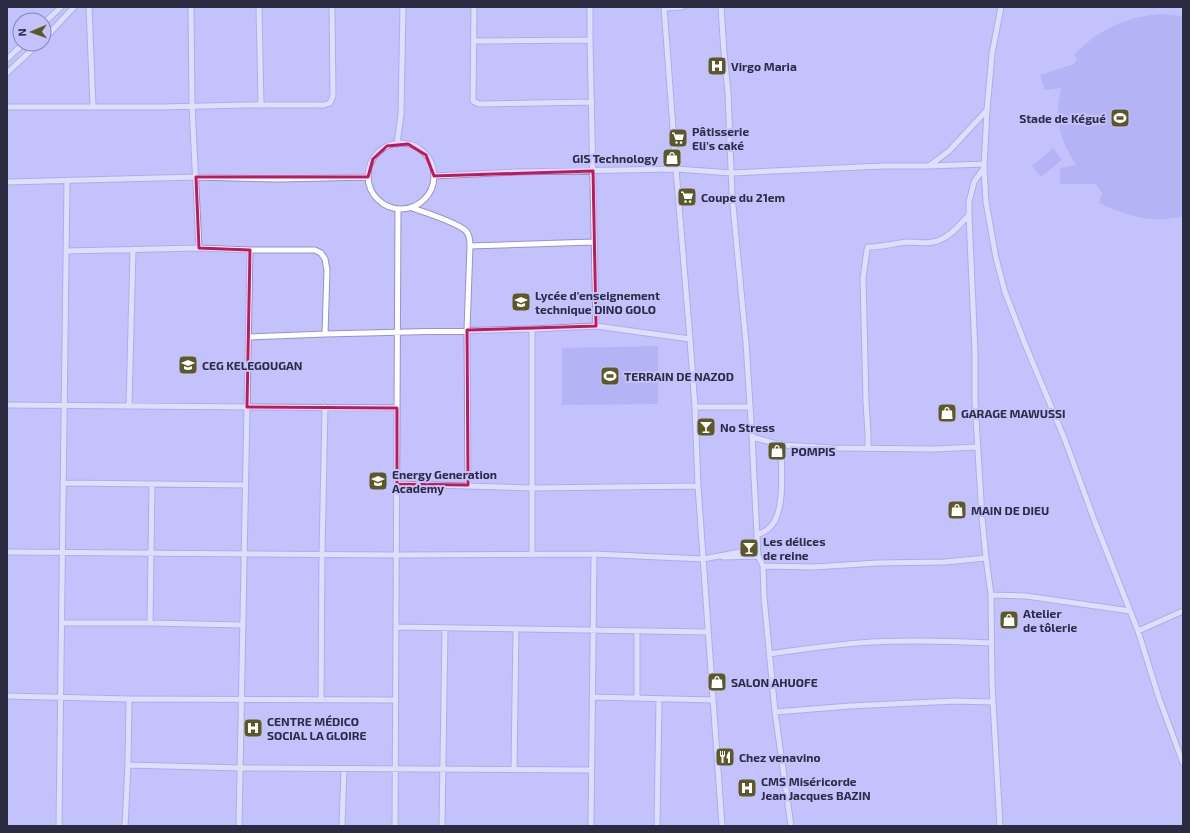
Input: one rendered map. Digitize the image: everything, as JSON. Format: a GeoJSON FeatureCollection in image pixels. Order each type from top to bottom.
{"type":"FeatureCollection","features":[{"type":"Feature","properties":{"kind":"street"},"geometry":{"type":"LineString","coordinates":[[52,15],[60,7]]}},
{"type":"Feature","properties":{"kind":"street"},"geometry":{"type":"LineString","coordinates":[[52,30],[74,7]]}},
{"type":"Feature","properties":{"kind":"street"},"geometry":{"type":"LineString","coordinates":[[89,7],[93,107]]}},
{"type":"Feature","properties":{"kind":"street"},"geometry":{"type":"LineString","coordinates":[[191,7],[192,106],[199,248]]}},
{"type":"Feature","properties":{"kind":"street"},"geometry":{"type":"LineString","coordinates":[[259,7],[261,105]]}},
{"type":"Feature","properties":{"kind":"street"},"geometry":{"type":"LineString","coordinates":[[7,107],[324,105],[330,102],[333,96],[332,7]]}},
{"type":"Feature","properties":{"kind":"street"},"geometry":{"type":"LineString","coordinates":[[397,144],[401,114],[403,7]]}},
{"type":"Feature","properties":{"kind":"street"},"geometry":{"type":"LineString","coordinates":[[474,7],[473,101],[475,103],[592,102]]}},
{"type":"Feature","properties":{"kind":"street"},"geometry":{"type":"LineString","coordinates":[[590,7],[596,326]]}},
{"type":"Feature","properties":{"kind":"street"},"geometry":{"type":"LineString","coordinates":[[682,7],[664,8],[695,407],[698,486],[722,826]]}},
{"type":"Feature","properties":{"kind":"street"},"geometry":{"type":"LineString","coordinates":[[721,7],[728,92],[732,195],[746,343],[758,554],[763,566],[764,597],[775,712],[792,826]]}},
{"type":"Feature","properties":{"kind":"street"},"geometry":{"type":"LineString","coordinates":[[1001,7],[992,54],[984,166],[986,202],[996,258],[1005,292],[1065,440],[1095,522],[1138,631],[1159,698],[1183,763]]}},
{"type":"Feature","properties":{"kind":"street"},"geometry":{"type":"LineString","coordinates":[[474,41],[590,40]]}},
{"type":"Feature","properties":{"kind":"street"},"geometry":{"type":"LineString","coordinates":[[7,60],[15,52]]}},
{"type":"Feature","properties":{"kind":"street"},"geometry":{"type":"LineString","coordinates":[[7,73],[29,52]]}},
{"type":"Feature","properties":{"kind":"street"},"geometry":{"type":"LineString","coordinates":[[929,166],[949,151],[987,110]]}},
{"type":"Feature","properties":{"kind":"street"},"geometry":{"type":"LineString","coordinates":[[397,144],[408,144],[418,148],[426,155],[432,165],[434,176],[433,186],[421,203],[412,208],[398,209],[389,207],[377,199],[370,187],[368,178],[369,168],[373,159],[387,146],[397,144]]}},
{"type":"Feature","properties":{"kind":"street"},"geometry":{"type":"LineString","coordinates":[[434,176],[593,170],[676,169],[732,173],[883,166],[984,166]]}},
{"type":"Feature","properties":{"kind":"street"},"geometry":{"type":"LineString","coordinates":[[984,166],[974,182],[969,202],[969,215],[975,352],[975,401],[990,595],[1000,826]]}},
{"type":"Feature","properties":{"kind":"street"},"geometry":{"type":"LineString","coordinates":[[7,182],[196,178],[368,178]]}},
{"type":"Feature","properties":{"kind":"street"},"geometry":{"type":"LineString","coordinates":[[59,826],[67,181]]}},
{"type":"Feature","properties":{"kind":"street"},"geometry":{"type":"LineString","coordinates":[[412,208],[456,225],[466,231],[470,238],[467,330],[468,485]]}},
{"type":"Feature","properties":{"kind":"street"},"geometry":{"type":"LineString","coordinates":[[396,826],[398,209]]}},
{"type":"Feature","properties":{"kind":"street"},"geometry":{"type":"LineString","coordinates":[[868,448],[863,278],[868,247],[910,242],[934,242],[954,231],[969,215]]}},
{"type":"Feature","properties":{"kind":"street"},"geometry":{"type":"LineString","coordinates":[[470,246],[594,242]]}},
{"type":"Feature","properties":{"kind":"street"},"geometry":{"type":"LineString","coordinates":[[66,251],[199,248],[315,250],[321,253],[325,259],[327,270],[325,334]]}},
{"type":"Feature","properties":{"kind":"street"},"geometry":{"type":"LineString","coordinates":[[130,406],[132,250]]}},
{"type":"Feature","properties":{"kind":"street"},"geometry":{"type":"LineString","coordinates":[[239,826],[250,250]]}},
{"type":"Feature","properties":{"kind":"street"},"geometry":{"type":"LineString","coordinates":[[248,337],[596,326],[690,339]]}},
{"type":"Feature","properties":{"kind":"street"},"geometry":{"type":"LineString","coordinates":[[532,329],[532,555]]}},
{"type":"Feature","properties":{"kind":"street"},"geometry":{"type":"LineString","coordinates":[[7,405],[397,408]]}},
{"type":"Feature","properties":{"kind":"street"},"geometry":{"type":"LineString","coordinates":[[321,700],[325,407]]}},
{"type":"Feature","properties":{"kind":"street"},"geometry":{"type":"LineString","coordinates":[[695,407],[750,407]]}},
{"type":"Feature","properties":{"kind":"street"},"geometry":{"type":"LineString","coordinates":[[752,436],[781,446],[934,449],[978,447]]}},
{"type":"Feature","properties":{"kind":"street"},"geometry":{"type":"LineString","coordinates":[[757,535],[771,527],[780,507],[781,446]]}},
{"type":"Feature","properties":{"kind":"street"},"geometry":{"type":"LineString","coordinates":[[63,482],[246,485]]}},
{"type":"Feature","properties":{"kind":"street"},"geometry":{"type":"LineString","coordinates":[[150,623],[152,484]]}},
{"type":"Feature","properties":{"kind":"street"},"geometry":{"type":"LineString","coordinates":[[397,484],[532,488],[698,486]]}},
{"type":"Feature","properties":{"kind":"street"},"geometry":{"type":"LineString","coordinates":[[7,552],[396,555],[594,554],[703,559],[747,551],[758,554]]}},
{"type":"Feature","properties":{"kind":"street"},"geometry":{"type":"LineString","coordinates":[[591,826],[594,554]]}},
{"type":"Feature","properties":{"kind":"street"},"geometry":{"type":"LineString","coordinates":[[763,566],[814,567],[877,563],[945,562],[986,558]]}},
{"type":"Feature","properties":{"kind":"street"},"geometry":{"type":"LineString","coordinates":[[990,595],[1026,596],[1130,611]]}},
{"type":"Feature","properties":{"kind":"street"},"geometry":{"type":"LineString","coordinates":[[1138,631],[1183,611]]}},
{"type":"Feature","properties":{"kind":"street"},"geometry":{"type":"LineString","coordinates":[[62,623],[243,625]]}},
{"type":"Feature","properties":{"kind":"street"},"geometry":{"type":"LineString","coordinates":[[396,627],[708,632]]}},
{"type":"Feature","properties":{"kind":"street"},"geometry":{"type":"LineString","coordinates":[[442,826],[445,628]]}},
{"type":"Feature","properties":{"kind":"street"},"geometry":{"type":"LineString","coordinates":[[514,770],[516,629]]}},
{"type":"Feature","properties":{"kind":"street"},"geometry":{"type":"LineString","coordinates":[[636,699],[637,631]]}},
{"type":"Feature","properties":{"kind":"street"},"geometry":{"type":"LineString","coordinates":[[769,654],[816,647],[873,642],[938,641],[991,643]]}},
{"type":"Feature","properties":{"kind":"street"},"geometry":{"type":"LineString","coordinates":[[7,696],[61,696],[129,699],[396,700]]}},
{"type":"Feature","properties":{"kind":"street"},"geometry":{"type":"LineString","coordinates":[[592,697],[713,700]]}},
{"type":"Feature","properties":{"kind":"street"},"geometry":{"type":"LineString","coordinates":[[125,826],[129,699]]}},
{"type":"Feature","properties":{"kind":"street"},"geometry":{"type":"LineString","coordinates":[[657,826],[659,699]]}},
{"type":"Feature","properties":{"kind":"street"},"geometry":{"type":"LineString","coordinates":[[775,712],[949,701],[994,702]]}},
{"type":"Feature","properties":{"kind":"street"},"geometry":{"type":"LineString","coordinates":[[128,765],[240,768],[592,770]]}},
{"type":"Feature","properties":{"kind":"street"},"geometry":{"type":"LineString","coordinates":[[342,826],[344,769]]}},
{"type":"Feature","properties":{"kind":"highlighted area"},"geometry":{"type":"Polygon","coordinates":[[[408,144],[426,155],[434,176],[593,171],[596,326],[467,330],[468,485],[397,484],[397,408],[247,407],[250,250],[199,248],[196,177],[368,177],[373,159],[387,146],[408,144]]]}},
{"type":"Feature","properties":{"kind":"shaded area","name":"Stade de Kégué"},"geometry":{"type":"Polygon","coordinates":[[[1161,14],[1183,16],[1183,216],[1151,219],[1119,212],[1099,203],[1102,193],[1096,184],[1060,184],[1060,168],[1076,165],[1062,137],[1058,119],[1061,88],[1045,90],[1040,75],[1074,64],[1077,58],[1074,55],[1103,31],[1124,21],[1161,14]]]}},
{"type":"Feature","properties":{"kind":"shaded area"},"geometry":{"type":"Polygon","coordinates":[[[1053,148],[1062,160],[1041,177],[1032,166],[1053,148]]]}},
{"type":"Feature","properties":{"kind":"shaded area","name":"TERRAIN DE NAZOD"},"geometry":{"type":"Polygon","coordinates":[[[658,346],[658,404],[562,405],[562,348],[658,346]]]}},
{"type":"Feature","properties":{"kind":"place","name":"Virgo Maria"},"geometry":{"type":"Point","coordinates":[717,66]}},
{"type":"Feature","properties":{"kind":"place","name":"Stade de Kégué"},"geometry":{"type":"Point","coordinates":[1120,118]}},
{"type":"Feature","properties":{"kind":"place","name":"Pâtisserie Eli's caké"},"geometry":{"type":"Point","coordinates":[678,138]}},
{"type":"Feature","properties":{"kind":"place","name":"GIS Technology"},"geometry":{"type":"Point","coordinates":[672,158]}},
{"type":"Feature","properties":{"kind":"place","name":"Coupe du 21em"},"geometry":{"type":"Point","coordinates":[687,197]}},
{"type":"Feature","properties":{"kind":"place","name":"Lycée d'enseignement technique DINO GOLO"},"geometry":{"type":"Point","coordinates":[521,302]}},
{"type":"Feature","properties":{"kind":"place","name":"CEG KELEGOUGAN"},"geometry":{"type":"Point","coordinates":[188,365]}},
{"type":"Feature","properties":{"kind":"place","name":"TERRAIN DE NAZOD"},"geometry":{"type":"Point","coordinates":[610,376]}},
{"type":"Feature","properties":{"kind":"place","name":"GARAGE MAWUSSI"},"geometry":{"type":"Point","coordinates":[947,413]}},
{"type":"Feature","properties":{"kind":"place","name":"No Stress"},"geometry":{"type":"Point","coordinates":[706,427]}},
{"type":"Feature","properties":{"kind":"place","name":"POMPIS"},"geometry":{"type":"Point","coordinates":[777,451]}},
{"type":"Feature","properties":{"kind":"place","name":"Energy Generation Academy"},"geometry":{"type":"Point","coordinates":[378,481]}},
{"type":"Feature","properties":{"kind":"place","name":"MAIN DE DIEU"},"geometry":{"type":"Point","coordinates":[957,510]}},
{"type":"Feature","properties":{"kind":"place","name":"Les délices de reine"},"geometry":{"type":"Point","coordinates":[749,548]}},
{"type":"Feature","properties":{"kind":"place","name":"Atelier de tôlerie"},"geometry":{"type":"Point","coordinates":[1009,620]}},
{"type":"Feature","properties":{"kind":"place","name":"SALON AHUOFE"},"geometry":{"type":"Point","coordinates":[717,682]}},
{"type":"Feature","properties":{"kind":"place","name":"CENTRE MÉDICO SOCIAL LA GLOIRE"},"geometry":{"type":"Point","coordinates":[253,728]}},
{"type":"Feature","properties":{"kind":"place","name":"Chez venavino"},"geometry":{"type":"Point","coordinates":[725,757]}},
{"type":"Feature","properties":{"kind":"place","name":"CMS Miséricorde Jean Jacques BAZIN"},"geometry":{"type":"Point","coordinates":[747,788]}}]}
